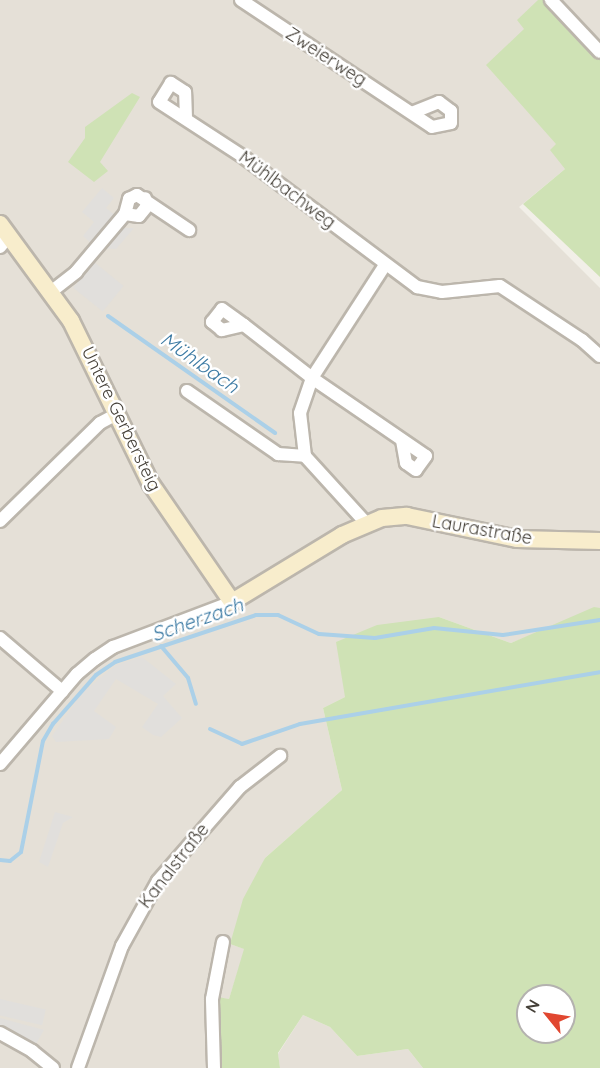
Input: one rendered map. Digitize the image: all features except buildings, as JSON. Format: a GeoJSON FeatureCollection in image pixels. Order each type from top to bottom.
{"type":"FeatureCollection","features":[{"type":"Feature","properties":{"kind":"street","name":"Zweierweg"},"geometry":{"type":"LineString","coordinates":[[241,0],[412,113]]}},
{"type":"Feature","properties":{"kind":"street"},"geometry":{"type":"LineString","coordinates":[[551,0],[600,52]]}},
{"type":"Feature","properties":{"kind":"street","name":"Mühlbachweg"},"geometry":{"type":"LineString","coordinates":[[186,118],[242,156],[417,287],[431,291],[500,286],[582,340],[600,356]]}},
{"type":"Feature","properties":{"kind":"street"},"geometry":{"type":"LineString","coordinates":[[52,291],[76,272],[125,214],[129,199],[137,195],[145,198],[189,230]]}},
{"type":"Feature","properties":{"kind":"street","name":"Untere Gerbersteig"},"geometry":{"type":"LineString","coordinates":[[3,236],[52,291],[81,339],[115,415],[151,484],[232,602]]}},
{"type":"Feature","properties":{"kind":"street"},"geometry":{"type":"LineString","coordinates":[[0,764],[77,674],[113,647],[232,602],[366,523],[305,456],[300,413],[312,378],[385,265]]}},
{"type":"Feature","properties":{"kind":"street"},"geometry":{"type":"LineString","coordinates":[[244,325],[312,378],[402,440]]}},
{"type":"Feature","properties":{"kind":"street"},"geometry":{"type":"LineString","coordinates":[[187,391],[278,454],[305,456]]}},
{"type":"Feature","properties":{"kind":"street"},"geometry":{"type":"LineString","coordinates":[[0,521],[100,423],[115,415]]}},
{"type":"Feature","properties":{"kind":"street","name":"Laurastraße"},"geometry":{"type":"LineString","coordinates":[[366,523],[407,516],[517,539],[600,541]]}},
{"type":"Feature","properties":{"kind":"street"},"geometry":{"type":"LineString","coordinates":[[0,638],[62,691]]}},
{"type":"Feature","properties":{"kind":"street","name":"Kanalstraße"},"geometry":{"type":"LineString","coordinates":[[78,1068],[122,946],[158,881],[240,788],[280,756]]}},
{"type":"Feature","properties":{"kind":"street"},"geometry":{"type":"LineString","coordinates":[[214,1068],[212,999],[223,942]]}},
{"type":"Feature","properties":{"kind":"street"},"geometry":{"type":"LineString","coordinates":[[0,1032],[53,1068]]}},
{"type":"Feature","properties":{"kind":"shaded area"},"geometry":{"type":"Polygon","coordinates":[[[0,0],[600,0],[600,105],[565,169],[519,207],[600,288],[600,608],[511,643],[439,617],[345,697],[323,708],[342,790],[265,858],[230,944],[245,949],[229,999],[219,998],[219,1068],[0,1068],[0,0]]]}},
{"type":"Feature","properties":{"kind":"shaded area"},"geometry":{"type":"Polygon","coordinates":[[[102,188],[114,198],[106,208],[120,219],[113,228],[134,228],[116,249],[96,248],[83,236],[94,222],[82,212],[102,188]]]}},
{"type":"Feature","properties":{"kind":"shaded area"},"geometry":{"type":"Polygon","coordinates":[[[94,262],[124,286],[103,312],[73,288],[94,262]]]}},
{"type":"Feature","properties":{"kind":"shaded area"},"geometry":{"type":"Polygon","coordinates":[[[142,657],[176,684],[163,696],[182,718],[161,737],[153,735],[142,727],[158,704],[116,679],[94,711],[116,727],[109,739],[56,742],[52,736],[82,693],[116,665],[142,657]]]}},
{"type":"Feature","properties":{"kind":"shaded area"},"geometry":{"type":"Polygon","coordinates":[[[55,812],[73,817],[63,823],[48,867],[39,862],[55,812]]]}},
{"type":"Feature","properties":{"kind":"shaded area"},"geometry":{"type":"Polygon","coordinates":[[[0,999],[46,1010],[42,1025],[0,1015],[0,999]]]}},
{"type":"Feature","properties":{"kind":"shaded area"},"geometry":{"type":"Polygon","coordinates":[[[303,1015],[330,1027],[357,1056],[408,1049],[423,1068],[280,1068],[278,1054],[303,1015]]]}},
{"type":"Feature","properties":{"kind":"shaded area"},"geometry":{"type":"Polygon","coordinates":[[[0,1018],[44,1030],[32,1051],[0,1033],[0,1018]]]}},
{"type":"Feature","properties":{"kind":"green space"},"geometry":{"type":"Polygon","coordinates":[[[538,0],[551,0],[600,52],[600,277],[523,204],[565,169],[550,150],[556,144],[486,65],[524,29],[517,20],[538,0]]]}},
{"type":"Feature","properties":{"kind":"green space"},"geometry":{"type":"Polygon","coordinates":[[[132,93],[140,97],[100,162],[108,171],[94,182],[68,162],[85,138],[85,127],[132,93]]]}},
{"type":"Feature","properties":{"kind":"green space"},"geometry":{"type":"Polygon","coordinates":[[[594,607],[600,608],[600,1068],[423,1068],[408,1049],[357,1056],[330,1027],[303,1015],[278,1053],[280,1068],[219,1068],[218,997],[229,999],[244,949],[230,944],[243,899],[265,858],[342,790],[323,708],[345,697],[336,642],[377,625],[439,617],[511,643],[594,607]]]}},
{"type":"Feature","properties":{"kind":"waterway","name":"Mühlbach"},"geometry":{"type":"LineString","coordinates":[[108,316],[275,433]]}},
{"type":"Feature","properties":{"kind":"waterway","name":"Scherzach"},"geometry":{"type":"LineString","coordinates":[[0,860],[10,861],[21,852],[43,741],[53,724],[96,675],[115,662],[256,615],[278,615],[319,634],[375,638],[434,628],[503,635],[600,620]]}},
{"type":"Feature","properties":{"kind":"waterway"},"geometry":{"type":"LineString","coordinates":[[161,646],[188,678],[196,704]]}},
{"type":"Feature","properties":{"kind":"waterway"},"geometry":{"type":"LineString","coordinates":[[210,729],[242,744],[300,724],[600,672]]}}]}
